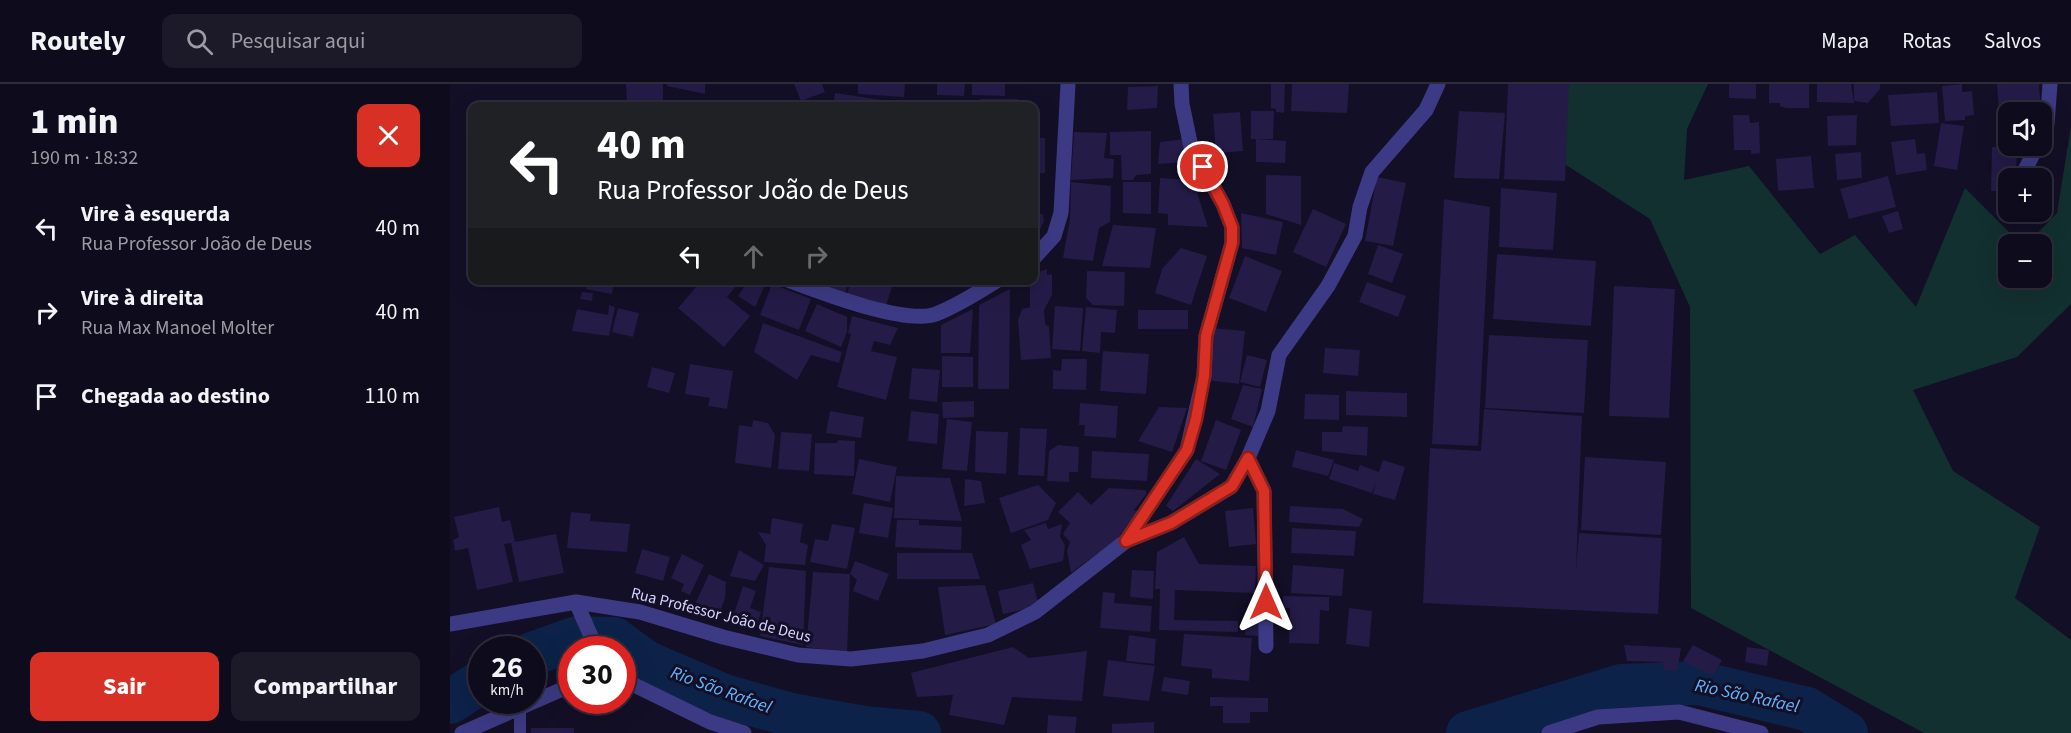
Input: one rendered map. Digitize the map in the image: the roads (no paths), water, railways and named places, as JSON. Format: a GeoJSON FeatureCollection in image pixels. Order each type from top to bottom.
{"type":"FeatureCollection","features":[{"type":"Feature","properties":{"kind":"street"},"geometry":{"type":"LineString","coordinates":[[1038,254],[1054,236],[1061,213],[1068,84]]}},
{"type":"Feature","properties":{"kind":"street"},"geometry":{"type":"LineString","coordinates":[[1126,541],[1187,450],[1204,376],[1206,336],[1232,243],[1232,227],[1223,204],[1191,147],[1182,104],[1181,84]]}},
{"type":"Feature","properties":{"kind":"street","name":"Rua Professor João de Deus"},"geometry":{"type":"LineString","coordinates":[[450,624],[576,602],[640,612],[723,637],[798,655],[851,659],[923,651],[988,635],[1035,612],[1126,541],[1171,523],[1232,486],[1248,458],[1268,411],[1279,354],[1329,286],[1355,236],[1360,207],[1372,172],[1426,110],[1438,84]]}},
{"type":"Feature","properties":{"kind":"street"},"geometry":{"type":"LineString","coordinates":[[2049,102],[2050,84]]}},
{"type":"Feature","properties":{"kind":"street"},"geometry":{"type":"LineString","coordinates":[[804,285],[892,312],[920,316],[935,314],[989,285]]}},
{"type":"Feature","properties":{"kind":"street"},"geometry":{"type":"LineString","coordinates":[[1248,458],[1264,491],[1266,646]]}},
{"type":"Feature","properties":{"kind":"street"},"geometry":{"type":"LineString","coordinates":[[576,602],[591,636]]}},
{"type":"Feature","properties":{"kind":"street"},"geometry":{"type":"LineString","coordinates":[[636,686],[710,722],[744,733]]}},
{"type":"Feature","properties":{"kind":"street"},"geometry":{"type":"LineString","coordinates":[[1549,733],[1598,717],[1679,712],[1761,733]]}},
{"type":"Feature","properties":{"kind":"street"},"geometry":{"type":"LineString","coordinates":[[462,733],[504,714]]}},
{"type":"Feature","properties":{"kind":"lane"},"geometry":{"type":"LineString","coordinates":[[520,714],[520,733]]}},
{"type":"Feature","properties":{"kind":"waterway","name":"Rio São Rafael"},"geometry":{"type":"LineString","coordinates":[[546,649],[577,638],[614,639],[645,662],[724,696],[791,715],[864,728],[919,733]]}},
{"type":"Feature","properties":{"kind":"waterway","name":"Rio São Rafael"},"geometry":{"type":"LineString","coordinates":[[1468,733],[1621,686],[1699,683],[1807,709],[1846,733]]}},
{"type":"Feature","properties":{"kind":"waterway","name":"Rio São Rafael"},"geometry":{"type":"LineString","coordinates":[[450,702],[468,690]]}}]}
